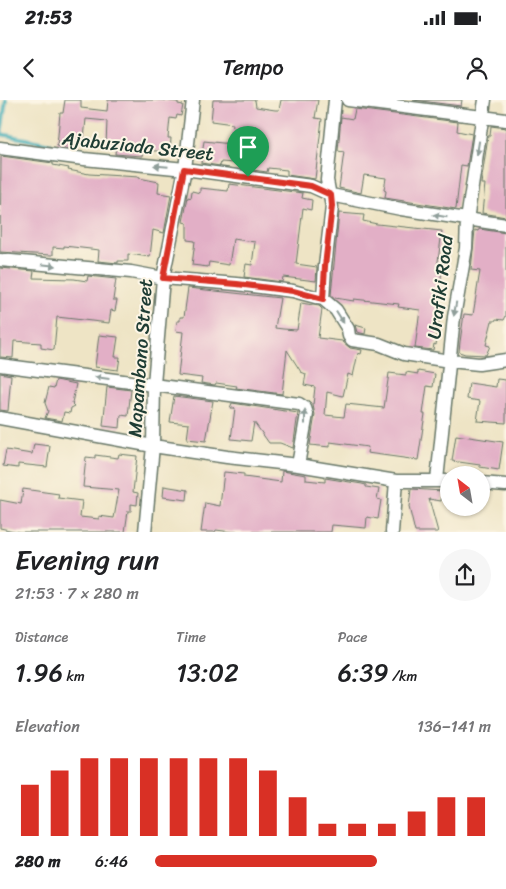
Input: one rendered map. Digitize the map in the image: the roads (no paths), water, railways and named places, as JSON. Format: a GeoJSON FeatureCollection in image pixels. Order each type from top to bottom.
{"type":"FeatureCollection","features":[{"type":"Feature","properties":{"kind":"street","name":"Mapambano Street"},"geometry":{"type":"LineString","coordinates":[[145,532],[153,446],[154,384],[163,278],[184,169],[193,100]]}},
{"type":"Feature","properties":{"kind":"street"},"geometry":{"type":"LineString","coordinates":[[323,299],[332,206],[327,180],[335,100]]}},
{"type":"Feature","properties":{"kind":"street"},"geometry":{"type":"LineString","coordinates":[[348,100],[506,120]]}},
{"type":"Feature","properties":{"kind":"street","name":"Urafiki Road"},"geometry":{"type":"LineString","coordinates":[[444,466],[454,317],[466,248],[467,220],[485,100]]}},
{"type":"Feature","properties":{"kind":"street","name":"Ajabuziada Street"},"geometry":{"type":"LineString","coordinates":[[0,148],[311,186],[331,195],[467,220],[506,225]]}},
{"type":"Feature","properties":{"kind":"street"},"geometry":{"type":"LineString","coordinates":[[0,260],[131,272],[163,278],[293,291],[323,299],[336,310],[348,329],[352,340],[379,344],[404,354],[450,361],[479,364],[506,360]]}},
{"type":"Feature","properties":{"kind":"street"},"geometry":{"type":"LineString","coordinates":[[0,365],[299,404],[305,408],[307,414],[298,465]]}},
{"type":"Feature","properties":{"kind":"street"},"geometry":{"type":"LineString","coordinates":[[0,418],[153,446],[298,465],[396,481],[440,480]]}},
{"type":"Feature","properties":{"kind":"street"},"geometry":{"type":"LineString","coordinates":[[392,532],[396,481]]}},
{"type":"Feature","properties":{"kind":"street"},"geometry":{"type":"LineString","coordinates":[[490,484],[506,485]]}},
{"type":"Feature","properties":{"kind":"waterway"},"geometry":{"type":"LineString","coordinates":[[6,100],[1,134],[50,144]]}}]}
